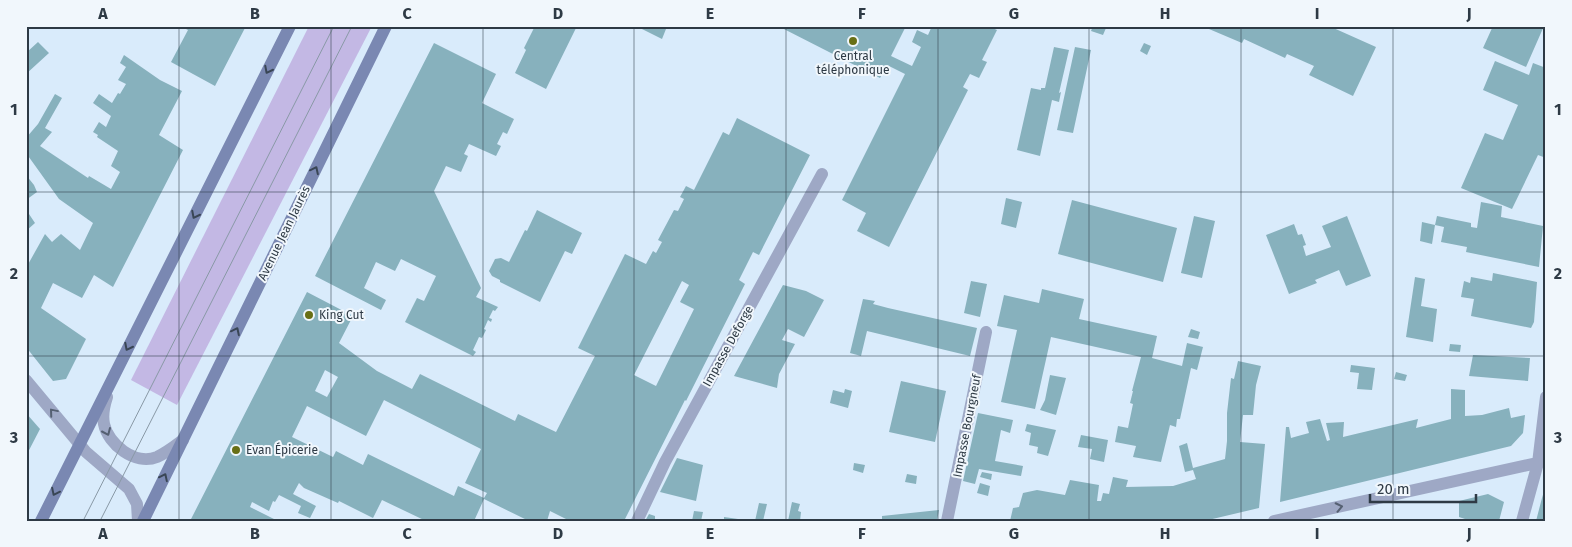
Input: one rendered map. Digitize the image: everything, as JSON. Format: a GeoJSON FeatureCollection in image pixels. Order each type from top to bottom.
{"type":"FeatureCollection","features":[{"type":"Feature","properties":{"kind":"main road","name":"Avenue Jean Jaurès"},"geometry":{"type":"LineString","coordinates":[[41,521],[290,26]]}},
{"type":"Feature","properties":{"kind":"main road","name":"Avenue Jean Jaurès"},"geometry":{"type":"LineString","coordinates":[[143,521],[386,26]]}},
{"type":"Feature","properties":{"kind":"street","name":"Impasse Deforge"},"geometry":{"type":"LineString","coordinates":[[637,521],[665,462],[822,174]]}},
{"type":"Feature","properties":{"kind":"street","name":"Impasse Bourgneuf"},"geometry":{"type":"LineString","coordinates":[[947,521],[986,332]]}},
{"type":"Feature","properties":{"kind":"street"},"geometry":{"type":"LineString","coordinates":[[26,380],[86,452],[129,489],[137,504],[138,521]]}},
{"type":"Feature","properties":{"kind":"street","name":"Avenue Jean Jaurès"},"geometry":{"type":"LineString","coordinates":[[110,385],[102,413],[107,433],[114,443],[132,456],[149,459],[157,458],[183,440]]}},
{"type":"Feature","properties":{"kind":"street"},"geometry":{"type":"LineString","coordinates":[[1522,521],[1542,462],[1546,397]]}},
{"type":"Feature","properties":{"kind":"street"},"geometry":{"type":"LineString","coordinates":[[1274,521],[1542,462]]}},
{"type":"Feature","properties":{"kind":"shaded area"},"geometry":{"type":"Polygon","coordinates":[[[309,26],[372,26],[177,405],[131,380],[309,26]]]}},
{"type":"Feature","properties":{"kind":"building"},"geometry":{"type":"Polygon","coordinates":[[[180,26],[246,26],[215,86],[171,62],[188,30],[180,26]]]}},
{"type":"Feature","properties":{"kind":"building"},"geometry":{"type":"Polygon","coordinates":[[[535,26],[577,26],[546,89],[515,73],[526,50],[524,48],[535,26]]]}},
{"type":"Feature","properties":{"kind":"building"},"geometry":{"type":"Polygon","coordinates":[[[636,26],[659,26],[666,29],[662,39],[636,26]]]}},
{"type":"Feature","properties":{"kind":"building"},"geometry":{"type":"Polygon","coordinates":[[[778,26],[906,26],[891,56],[912,66],[921,47],[912,42],[917,30],[928,35],[932,26],[988,26],[997,30],[982,60],[987,62],[979,78],[970,74],[963,87],[968,90],[889,247],[857,231],[866,213],[842,200],[905,74],[887,65],[880,78],[778,26]]]}},
{"type":"Feature","properties":{"kind":"building"},"geometry":{"type":"Polygon","coordinates":[[[1093,26],[1106,28],[1103,35],[1091,31],[1093,26]]]}},
{"type":"Feature","properties":{"kind":"building"},"geometry":{"type":"Polygon","coordinates":[[[1210,26],[1329,26],[1376,47],[1353,96],[1309,75],[1314,66],[1287,54],[1285,58],[1244,39],[1242,43],[1209,29],[1210,26]]]}},
{"type":"Feature","properties":{"kind":"building"},"geometry":{"type":"Polygon","coordinates":[[[1493,26],[1544,26],[1526,67],[1483,48],[1493,26]]]}},
{"type":"Feature","properties":{"kind":"building"},"geometry":{"type":"Polygon","coordinates":[[[38,42],[49,53],[26,74],[26,53],[38,42]]]}},
{"type":"Feature","properties":{"kind":"building"},"geometry":{"type":"Polygon","coordinates":[[[434,43],[496,74],[482,103],[514,119],[507,134],[503,132],[497,144],[501,146],[496,156],[469,144],[464,154],[468,156],[461,172],[446,166],[434,191],[481,288],[476,297],[498,307],[495,311],[493,310],[489,318],[492,319],[491,322],[488,320],[482,338],[479,337],[473,350],[476,352],[473,356],[405,322],[417,298],[424,301],[436,276],[401,259],[395,271],[376,262],[364,288],[386,300],[381,310],[315,276],[434,43]]]}},
{"type":"Feature","properties":{"kind":"building"},"geometry":{"type":"Polygon","coordinates":[[[1144,43],[1151,46],[1147,55],[1140,51],[1144,43]]]}},
{"type":"Feature","properties":{"kind":"building"},"geometry":{"type":"Polygon","coordinates":[[[1054,47],[1069,50],[1059,93],[1061,92],[1059,102],[1052,100],[1040,156],[1017,150],[1031,88],[1041,90],[1041,88],[1045,88],[1054,47]]]}},
{"type":"Feature","properties":{"kind":"building"},"geometry":{"type":"Polygon","coordinates":[[[1075,47],[1091,50],[1073,133],[1057,130],[1075,47]]]}},
{"type":"Feature","properties":{"kind":"building"},"geometry":{"type":"Polygon","coordinates":[[[124,55],[160,80],[182,91],[159,135],[183,150],[113,287],[94,275],[82,298],[53,283],[41,308],[86,339],[66,379],[53,381],[26,347],[26,268],[45,234],[52,242],[61,234],[80,250],[93,223],[59,199],[26,153],[26,138],[38,124],[55,94],[62,98],[45,128],[52,132],[40,146],[88,178],[89,176],[111,189],[120,172],[111,166],[118,151],[97,137],[98,135],[93,132],[99,122],[106,127],[111,116],[93,103],[99,94],[112,103],[118,93],[120,94],[126,84],[118,80],[126,67],[120,63],[124,55]]]}},
{"type":"Feature","properties":{"kind":"building"},"geometry":{"type":"Polygon","coordinates":[[[1495,61],[1529,75],[1533,63],[1546,68],[1546,158],[1538,155],[1512,209],[1461,188],[1485,133],[1503,140],[1518,105],[1483,90],[1495,61]]]}},
{"type":"Feature","properties":{"kind":"building"},"geometry":{"type":"Polygon","coordinates":[[[737,118],[810,155],[759,255],[753,252],[739,280],[745,284],[624,521],[570,521],[550,511],[547,521],[529,521],[484,499],[474,521],[426,521],[382,500],[373,518],[339,501],[338,503],[304,488],[299,483],[293,494],[316,506],[310,518],[298,513],[301,506],[279,495],[275,502],[273,501],[269,511],[252,502],[250,507],[278,521],[190,521],[307,292],[353,316],[339,343],[377,371],[412,389],[420,374],[515,421],[518,414],[556,432],[595,356],[578,348],[625,254],[646,264],[653,251],[656,253],[662,242],[658,240],[674,210],[678,211],[684,199],[680,197],[686,186],[694,190],[723,132],[729,135],[737,118]],[[682,281],[634,375],[656,386],[694,309],[680,302],[689,285],[682,281]],[[325,370],[315,391],[327,397],[338,377],[325,370]],[[384,400],[366,436],[307,406],[292,437],[333,457],[336,451],[363,465],[368,454],[454,496],[458,486],[484,498],[487,493],[465,483],[481,449],[384,400]]]}},
{"type":"Feature","properties":{"kind":"building"},"geometry":{"type":"Polygon","coordinates":[[[26,175],[37,192],[26,200],[26,175]]]}},
{"type":"Feature","properties":{"kind":"building"},"geometry":{"type":"Polygon","coordinates":[[[1006,198],[1022,202],[1016,228],[1001,224],[1006,198]]]}},
{"type":"Feature","properties":{"kind":"building"},"geometry":{"type":"Polygon","coordinates":[[[1072,200],[1177,228],[1163,282],[1058,254],[1072,200]]]}},
{"type":"Feature","properties":{"kind":"building"},"geometry":{"type":"Polygon","coordinates":[[[1481,202],[1502,206],[1501,217],[1543,226],[1539,267],[1466,252],[1467,247],[1441,242],[1444,227],[1435,225],[1437,216],[1471,223],[1471,227],[1477,228],[1481,202]]]}},
{"type":"Feature","properties":{"kind":"building"},"geometry":{"type":"Polygon","coordinates":[[[537,210],[582,233],[572,254],[565,251],[540,302],[500,282],[489,271],[495,259],[501,258],[509,262],[537,210]]]}},
{"type":"Feature","properties":{"kind":"building"},"geometry":{"type":"Polygon","coordinates":[[[29,214],[35,223],[26,231],[26,217],[29,214]]]}},
{"type":"Feature","properties":{"kind":"building"},"geometry":{"type":"Polygon","coordinates":[[[1194,216],[1215,221],[1202,278],[1181,273],[1194,216]]]}},
{"type":"Feature","properties":{"kind":"building"},"geometry":{"type":"Polygon","coordinates":[[[1347,216],[1371,276],[1346,286],[1339,270],[1315,280],[1317,283],[1289,294],[1266,235],[1294,224],[1298,235],[1302,234],[1306,245],[1303,246],[1306,256],[1331,247],[1322,226],[1347,216]]]}},
{"type":"Feature","properties":{"kind":"building"},"geometry":{"type":"Polygon","coordinates":[[[1422,222],[1435,225],[1432,244],[1420,241],[1422,222]]]}},
{"type":"Feature","properties":{"kind":"building"},"geometry":{"type":"Polygon","coordinates":[[[1493,273],[1537,282],[1534,322],[1531,328],[1471,316],[1474,299],[1461,297],[1464,281],[1470,283],[1471,277],[1492,281],[1493,273]]]}},
{"type":"Feature","properties":{"kind":"building"},"geometry":{"type":"Polygon","coordinates":[[[1415,277],[1425,279],[1421,306],[1437,309],[1433,342],[1406,337],[1415,277]]]}},
{"type":"Feature","properties":{"kind":"building"},"geometry":{"type":"Polygon","coordinates":[[[971,281],[987,284],[980,317],[964,313],[971,281]]]}},
{"type":"Feature","properties":{"kind":"building"},"geometry":{"type":"Polygon","coordinates":[[[783,285],[806,291],[824,300],[804,337],[788,329],[782,340],[795,344],[779,374],[777,388],[734,376],[783,285]]]}},
{"type":"Feature","properties":{"kind":"building"},"geometry":{"type":"Polygon","coordinates":[[[1042,289],[1084,299],[1079,319],[1157,336],[1152,358],[1182,366],[1187,343],[1203,347],[1197,370],[1191,368],[1180,419],[1177,419],[1176,427],[1170,425],[1161,462],[1133,457],[1136,446],[1115,442],[1118,426],[1128,428],[1133,404],[1130,403],[1132,391],[1141,357],[1051,337],[1035,409],[1001,402],[1017,330],[997,326],[1004,295],[1039,303],[1042,289]]]}},
{"type":"Feature","properties":{"kind":"building"},"geometry":{"type":"Polygon","coordinates":[[[863,299],[875,301],[873,304],[888,308],[977,328],[970,356],[867,331],[861,356],[850,353],[863,299]]]}},
{"type":"Feature","properties":{"kind":"building"},"geometry":{"type":"Polygon","coordinates":[[[1191,329],[1200,332],[1198,339],[1188,337],[1191,329]]]}},
{"type":"Feature","properties":{"kind":"building"},"geometry":{"type":"Polygon","coordinates":[[[1450,344],[1461,345],[1460,352],[1449,351],[1450,344]]]}},
{"type":"Feature","properties":{"kind":"building"},"geometry":{"type":"Polygon","coordinates":[[[1473,355],[1530,358],[1528,381],[1469,376],[1473,355]]]}},
{"type":"Feature","properties":{"kind":"building"},"geometry":{"type":"Polygon","coordinates":[[[1238,361],[1261,366],[1256,385],[1253,415],[1243,415],[1240,442],[1265,444],[1259,508],[1204,521],[1010,521],[1013,508],[1019,507],[1023,493],[1037,490],[1065,495],[1070,480],[1099,485],[1097,501],[1101,501],[1103,493],[1109,494],[1113,477],[1128,480],[1126,487],[1173,486],[1196,479],[1193,470],[1185,472],[1179,446],[1187,443],[1193,468],[1225,459],[1231,378],[1234,379],[1238,361]]]}},
{"type":"Feature","properties":{"kind":"building"},"geometry":{"type":"Polygon","coordinates":[[[1351,365],[1375,368],[1372,390],[1357,389],[1359,373],[1350,372],[1351,365]]]}},
{"type":"Feature","properties":{"kind":"building"},"geometry":{"type":"Polygon","coordinates":[[[1396,372],[1407,375],[1405,381],[1394,379],[1396,372]]]}},
{"type":"Feature","properties":{"kind":"building"},"geometry":{"type":"Polygon","coordinates":[[[1050,375],[1066,378],[1056,415],[1040,410],[1045,400],[1050,375]]]}},
{"type":"Feature","properties":{"kind":"building"},"geometry":{"type":"Polygon","coordinates":[[[901,381],[946,391],[935,442],[889,432],[901,381]]]}},
{"type":"Feature","properties":{"kind":"building"},"geometry":{"type":"Polygon","coordinates":[[[845,389],[852,391],[848,408],[830,403],[833,390],[844,393],[845,389]]]}},
{"type":"Feature","properties":{"kind":"building"},"geometry":{"type":"Polygon","coordinates":[[[1451,389],[1465,390],[1465,416],[1482,415],[1509,408],[1511,418],[1525,415],[1523,433],[1511,446],[1280,502],[1286,427],[1289,427],[1291,438],[1309,433],[1306,422],[1320,419],[1327,441],[1330,440],[1326,423],[1344,422],[1343,437],[1418,419],[1416,428],[1451,419],[1451,389]]]}},
{"type":"Feature","properties":{"kind":"building"},"geometry":{"type":"Polygon","coordinates":[[[26,413],[40,429],[26,456],[26,413]]]}},
{"type":"Feature","properties":{"kind":"building"},"geometry":{"type":"Polygon","coordinates":[[[978,413],[1013,420],[1010,433],[1001,430],[995,461],[1023,466],[1021,476],[979,469],[975,484],[963,481],[978,413]]]}},
{"type":"Feature","properties":{"kind":"building"},"geometry":{"type":"Polygon","coordinates":[[[1027,424],[1056,430],[1048,456],[1037,453],[1038,447],[1029,445],[1031,433],[1025,431],[1027,424]]]}},
{"type":"Feature","properties":{"kind":"building"},"geometry":{"type":"Polygon","coordinates":[[[1081,435],[1108,440],[1104,462],[1090,459],[1092,449],[1078,447],[1081,435]]]}},
{"type":"Feature","properties":{"kind":"building"},"geometry":{"type":"Polygon","coordinates":[[[677,458],[703,465],[696,501],[660,492],[677,458]]]}},
{"type":"Feature","properties":{"kind":"building"},"geometry":{"type":"Polygon","coordinates":[[[854,463],[865,465],[863,473],[853,470],[854,463]]]}},
{"type":"Feature","properties":{"kind":"building"},"geometry":{"type":"Polygon","coordinates":[[[982,472],[992,474],[991,480],[980,477],[982,472]]]}},
{"type":"Feature","properties":{"kind":"building"},"geometry":{"type":"Polygon","coordinates":[[[907,474],[917,476],[916,484],[905,482],[907,474]]]}},
{"type":"Feature","properties":{"kind":"building"},"geometry":{"type":"Polygon","coordinates":[[[980,483],[990,486],[988,496],[977,493],[980,483]]]}},
{"type":"Feature","properties":{"kind":"building"},"geometry":{"type":"Polygon","coordinates":[[[1545,488],[1546,521],[1536,521],[1542,498],[1545,488]]]}},
{"type":"Feature","properties":{"kind":"building"},"geometry":{"type":"Polygon","coordinates":[[[1488,494],[1504,502],[1499,521],[1471,521],[1459,517],[1459,501],[1488,494]]]}},
{"type":"Feature","properties":{"kind":"building"},"geometry":{"type":"Polygon","coordinates":[[[792,502],[800,504],[798,511],[801,512],[800,521],[788,521],[792,502]]]}},
{"type":"Feature","properties":{"kind":"building"},"geometry":{"type":"Polygon","coordinates":[[[759,503],[767,504],[763,521],[755,521],[759,503]]]}},
{"type":"Feature","properties":{"kind":"building"},"geometry":{"type":"Polygon","coordinates":[[[939,510],[937,521],[882,521],[882,516],[939,510]]]}},
{"type":"Feature","properties":{"kind":"building"},"geometry":{"type":"Polygon","coordinates":[[[694,511],[703,512],[701,521],[692,521],[694,511]]]}},
{"type":"Feature","properties":{"kind":"building"},"geometry":{"type":"Polygon","coordinates":[[[649,514],[655,516],[655,521],[645,521],[649,514]]]}},
{"type":"Feature","properties":{"kind":"building"},"geometry":{"type":"Polygon","coordinates":[[[724,517],[738,519],[738,521],[724,521],[724,517]]]}},
{"type":"Feature","properties":{"kind":"tram line"},"geometry":{"type":"LineString","coordinates":[[83,521],[334,26]]}},
{"type":"Feature","properties":{"kind":"tram line"},"geometry":{"type":"LineString","coordinates":[[100,521],[352,26]]}},
{"type":"Feature","properties":{"kind":"place","name":"Central téléphonique"},"geometry":{"type":"Point","coordinates":[853,41]}},
{"type":"Feature","properties":{"kind":"place","name":"King Cut"},"geometry":{"type":"Point","coordinates":[309,315]}},
{"type":"Feature","properties":{"kind":"place","name":"Evan Épicerie"},"geometry":{"type":"Point","coordinates":[236,450]}}]}
